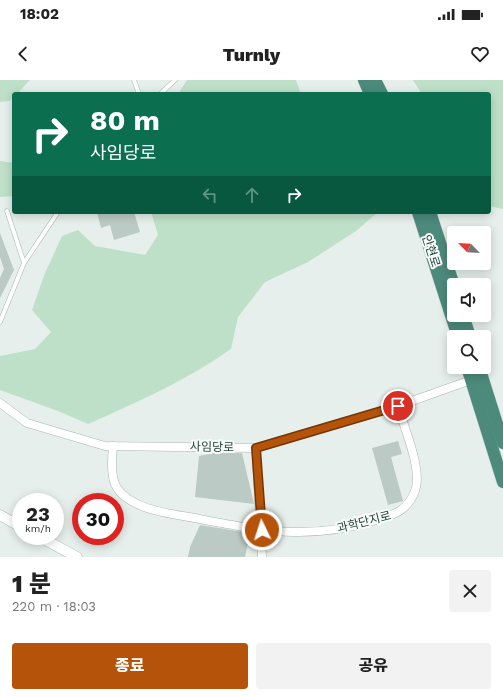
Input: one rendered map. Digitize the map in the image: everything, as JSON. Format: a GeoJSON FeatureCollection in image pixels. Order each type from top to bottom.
{"type":"FeatureCollection","features":[{"type":"Feature","properties":{"kind":"highway"},"geometry":{"type":"LineString","coordinates":[[364,80],[369,92]]}},
{"type":"Feature","properties":{"kind":"highway"},"geometry":{"type":"LineString","coordinates":[[376,80],[381,92]]}},
{"type":"Feature","properties":{"kind":"highway","name":"안현로"},"geometry":{"type":"LineString","coordinates":[[419,214],[456,330]]}},
{"type":"Feature","properties":{"kind":"highway","name":"안현로"},"geometry":{"type":"LineString","coordinates":[[431,214],[451,278]]}},
{"type":"Feature","properties":{"kind":"highway"},"geometry":{"type":"LineString","coordinates":[[478,374],[503,442]]}},
{"type":"Feature","properties":{"kind":"highway"},"geometry":{"type":"LineString","coordinates":[[478,374],[503,482]]}},
{"type":"Feature","properties":{"kind":"street","name":"사임당로"},"geometry":{"type":"LineString","coordinates":[[0,403],[26,423],[106,446],[256,448],[398,406],[478,374]]}},
{"type":"Feature","properties":{"kind":"street","name":"과학단지로"},"geometry":{"type":"LineString","coordinates":[[113,446],[112,465],[117,487],[129,499],[146,508],[262,530],[308,533],[354,527],[396,514],[409,503],[416,489],[418,473],[398,406]]}},
{"type":"Feature","properties":{"kind":"street"},"geometry":{"type":"LineString","coordinates":[[256,448],[262,530],[262,557]]}},
{"type":"Feature","properties":{"kind":"street"},"geometry":{"type":"LineString","coordinates":[[0,515],[12,521]]}},
{"type":"Feature","properties":{"kind":"street"},"geometry":{"type":"LineString","coordinates":[[55,545],[77,557]]}},
{"type":"Feature","properties":{"kind":"lane"},"geometry":{"type":"LineString","coordinates":[[134,80],[138,92]]}},
{"type":"Feature","properties":{"kind":"lane"},"geometry":{"type":"LineString","coordinates":[[162,92],[175,80]]}},
{"type":"Feature","properties":{"kind":"lane"},"geometry":{"type":"LineString","coordinates":[[7,211],[24,263]]}},
{"type":"Feature","properties":{"kind":"lane"},"geometry":{"type":"LineString","coordinates":[[0,322],[24,263],[57,214]]}},
{"type":"Feature","properties":{"kind":"green space"},"geometry":{"type":"Polygon","coordinates":[[[0,80],[30,80],[19,92],[12,92],[10,101],[0,102],[0,80]]]}},
{"type":"Feature","properties":{"kind":"green space"},"geometry":{"type":"Polygon","coordinates":[[[187,80],[296,80],[300,92],[179,92],[187,80]]]}},
{"type":"Feature","properties":{"kind":"green space"},"geometry":{"type":"Polygon","coordinates":[[[413,80],[503,80],[503,209],[491,206],[491,92],[421,92],[413,80]]]}},
{"type":"Feature","properties":{"kind":"green space"},"geometry":{"type":"Polygon","coordinates":[[[0,161],[12,163],[12,196],[0,197],[0,161]]]}},
{"type":"Feature","properties":{"kind":"green space"},"geometry":{"type":"Polygon","coordinates":[[[152,214],[376,214],[356,231],[308,262],[265,282],[238,317],[231,349],[180,381],[144,399],[88,424],[58,411],[0,390],[0,356],[35,349],[51,332],[32,310],[45,273],[62,236],[78,230],[95,246],[145,255],[158,235],[152,214]]]}},
{"type":"Feature","properties":{"kind":"building"},"geometry":{"type":"Polygon","coordinates":[[[98,214],[135,214],[140,232],[114,240],[110,225],[101,228],[98,214]]]}},
{"type":"Feature","properties":{"kind":"building"},"geometry":{"type":"Polygon","coordinates":[[[0,233],[14,270],[0,298],[0,278],[4,269],[0,257],[0,233]]]}},
{"type":"Feature","properties":{"kind":"building"},"geometry":{"type":"Polygon","coordinates":[[[398,441],[402,454],[391,457],[403,501],[388,505],[372,448],[398,441]]]}},
{"type":"Feature","properties":{"kind":"building"},"geometry":{"type":"Polygon","coordinates":[[[214,453],[242,453],[254,504],[195,497],[199,456],[214,453]]]}},
{"type":"Feature","properties":{"kind":"building"},"geometry":{"type":"Polygon","coordinates":[[[200,525],[250,533],[245,557],[188,557],[190,547],[200,525]]]}},
{"type":"Feature","properties":{"kind":"route"},"geometry":{"type":"LineString","coordinates":[[262,530],[256,448],[398,406]]}}]}
